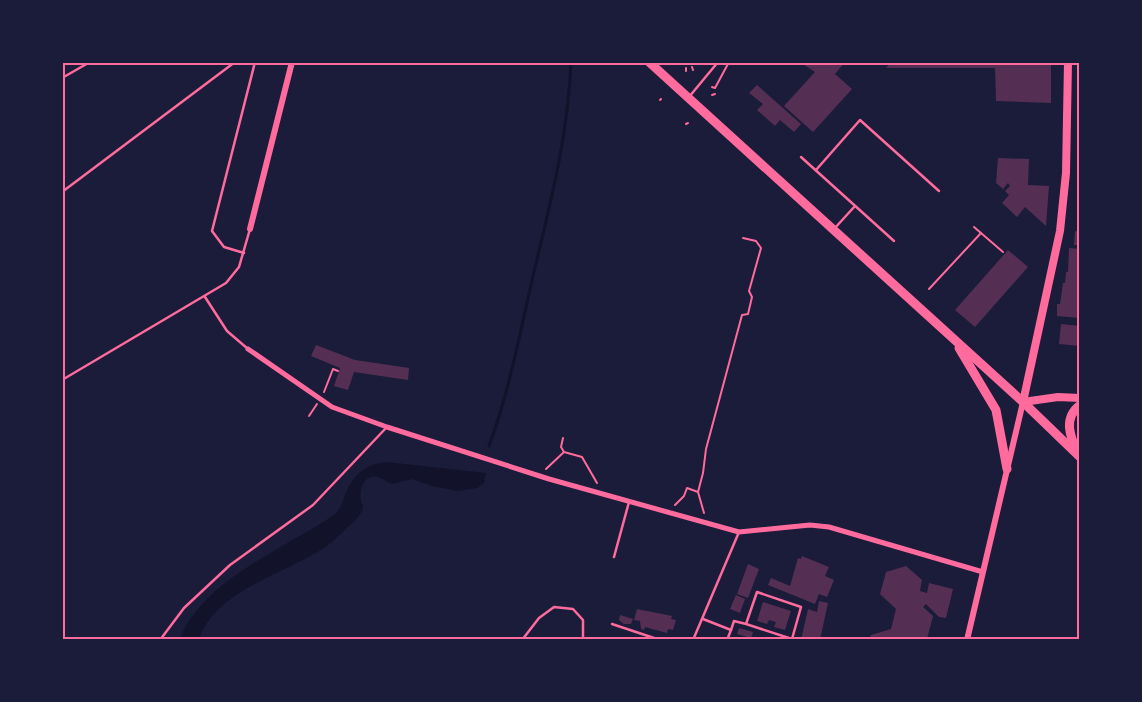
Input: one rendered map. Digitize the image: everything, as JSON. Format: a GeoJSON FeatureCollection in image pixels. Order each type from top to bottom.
{"type":"FeatureCollection","features":[{"type":"Feature","properties":{"kind":"main road"},"geometry":{"type":"LineString","coordinates":[[649,62],[1022,402],[1079,457]]}},
{"type":"Feature","properties":{"kind":"main road"},"geometry":{"type":"LineString","coordinates":[[1022,402],[1060,231],[1066,173],[1068,62]]}},
{"type":"Feature","properties":{"kind":"main road"},"geometry":{"type":"LineString","coordinates":[[953,340],[996,410],[1007,469]]}},
{"type":"Feature","properties":{"kind":"main road"},"geometry":{"type":"LineString","coordinates":[[1022,402],[1058,397],[1080,398]]}},
{"type":"Feature","properties":{"kind":"main road"},"geometry":{"type":"LineString","coordinates":[[1079,457],[1069,434],[1069,425],[1072,413],[1080,405]]}},
{"type":"Feature","properties":{"kind":"street"},"geometry":{"type":"LineString","coordinates":[[250,229],[292,62]]}},
{"type":"Feature","properties":{"kind":"street"},"geometry":{"type":"LineString","coordinates":[[248,349],[332,407],[505,465],[739,532],[810,525],[828,526],[982,572]]}},
{"type":"Feature","properties":{"kind":"street"},"geometry":{"type":"LineString","coordinates":[[967,640],[1022,402]]}},
{"type":"Feature","properties":{"kind":"lane"},"geometry":{"type":"LineString","coordinates":[[62,78],[90,62]]}},
{"type":"Feature","properties":{"kind":"lane"},"geometry":{"type":"LineString","coordinates":[[62,192],[235,62]]}},
{"type":"Feature","properties":{"kind":"lane"},"geometry":{"type":"LineString","coordinates":[[244,253],[224,247],[212,231],[255,62]]}},
{"type":"Feature","properties":{"kind":"lane"},"geometry":{"type":"LineString","coordinates":[[688,98],[718,62]]}},
{"type":"Feature","properties":{"kind":"lane"},"geometry":{"type":"LineString","coordinates":[[816,170],[860,120],[939,190]]}},
{"type":"Feature","properties":{"kind":"lane"},"geometry":{"type":"LineString","coordinates":[[801,156],[894,241]]}},
{"type":"Feature","properties":{"kind":"lane"},"geometry":{"type":"LineString","coordinates":[[834,230],[855,206]]}},
{"type":"Feature","properties":{"kind":"lane"},"geometry":{"type":"LineString","coordinates":[[62,380],[205,297],[232,278],[240,267],[250,229]]}},
{"type":"Feature","properties":{"kind":"lane"},"geometry":{"type":"LineString","coordinates":[[205,297],[227,332],[248,349]]}},
{"type":"Feature","properties":{"kind":"lane"},"geometry":{"type":"LineString","coordinates":[[160,640],[184,608],[216,577],[313,505],[387,427]]}},
{"type":"Feature","properties":{"kind":"lane"},"geometry":{"type":"LineString","coordinates":[[614,557],[629,502]]}},
{"type":"Feature","properties":{"kind":"lane"},"geometry":{"type":"LineString","coordinates":[[693,640],[739,532]]}},
{"type":"Feature","properties":{"kind":"lane"},"geometry":{"type":"LineString","coordinates":[[727,640],[734,621],[792,639],[802,607],[758,592],[746,624]]}},
{"type":"Feature","properties":{"kind":"lane"},"geometry":{"type":"LineString","coordinates":[[522,640],[539,618],[554,607],[573,609],[583,620],[583,640]]}},
{"type":"Feature","properties":{"kind":"lane"},"geometry":{"type":"LineString","coordinates":[[703,619],[731,630]]}},
{"type":"Feature","properties":{"kind":"lane"},"geometry":{"type":"LineString","coordinates":[[612,624],[660,640]]}},
{"type":"Feature","properties":{"kind":"path"},"geometry":{"type":"LineString","coordinates":[[712,87],[715,88],[729,62]]}},
{"type":"Feature","properties":{"kind":"path"},"geometry":{"type":"LineString","coordinates":[[974,227],[1003,252]]}},
{"type":"Feature","properties":{"kind":"path"},"geometry":{"type":"LineString","coordinates":[[929,289],[980,233]]}},
{"type":"Feature","properties":{"kind":"path"},"geometry":{"type":"LineString","coordinates":[[704,513],[698,492],[703,473],[706,448],[742,315],[748,314],[752,296],[749,291],[761,248],[756,241],[743,238]]}},
{"type":"Feature","properties":{"kind":"path"},"geometry":{"type":"LineString","coordinates":[[563,438],[561,447],[564,452],[582,457],[597,483]]}},
{"type":"Feature","properties":{"kind":"path"},"geometry":{"type":"LineString","coordinates":[[546,469],[564,452]]}},
{"type":"Feature","properties":{"kind":"path"},"geometry":{"type":"LineString","coordinates":[[675,505],[684,496],[687,488],[698,492]]}},
{"type":"Feature","properties":{"kind":"shaded area"},"geometry":{"type":"Polygon","coordinates":[[[386,462],[486,473],[484,483],[477,488],[458,491],[432,486],[412,479],[392,484],[377,477],[368,478],[364,482],[361,491],[363,506],[361,513],[330,543],[236,596],[220,608],[207,622],[199,639],[180,639],[191,618],[207,599],[247,567],[334,515],[338,511],[347,490],[359,473],[371,466],[386,462]]]}},
{"type":"Feature","properties":{"kind":"building"},"geometry":{"type":"Polygon","coordinates":[[[800,62],[845,62],[835,74],[852,89],[813,132],[784,106],[815,72],[800,62]]]}},
{"type":"Feature","properties":{"kind":"building"},"geometry":{"type":"Polygon","coordinates":[[[891,62],[1051,62],[1051,103],[996,101],[995,68],[886,68],[891,62]]]}},
{"type":"Feature","properties":{"kind":"building"},"geometry":{"type":"Polygon","coordinates":[[[757,85],[801,124],[794,132],[780,120],[775,126],[757,110],[763,104],[749,93],[757,85]]]}},
{"type":"Feature","properties":{"kind":"building"},"geometry":{"type":"Polygon","coordinates":[[[998,158],[1029,159],[1028,185],[1049,186],[1046,226],[1025,207],[1017,217],[1002,203],[1009,195],[1005,191],[1010,186],[1008,183],[1003,189],[996,183],[998,158]]]}},
{"type":"Feature","properties":{"kind":"building"},"geometry":{"type":"Polygon","coordinates":[[[1075,231],[1080,232],[1080,245],[1074,245],[1075,231]]]}},
{"type":"Feature","properties":{"kind":"building"},"geometry":{"type":"Polygon","coordinates":[[[1069,248],[1080,249],[1080,318],[1057,316],[1057,304],[1060,304],[1063,283],[1065,283],[1066,272],[1068,272],[1069,248]]]}},
{"type":"Feature","properties":{"kind":"building"},"geometry":{"type":"Polygon","coordinates":[[[1008,250],[1028,267],[975,327],[955,310],[1008,250]]]}},
{"type":"Feature","properties":{"kind":"building"},"geometry":{"type":"Polygon","coordinates":[[[1061,324],[1080,326],[1080,346],[1059,344],[1061,324]]]}},
{"type":"Feature","properties":{"kind":"building"},"geometry":{"type":"Polygon","coordinates":[[[316,345],[355,360],[409,368],[408,380],[354,372],[348,390],[334,386],[340,368],[311,356],[316,345]]]}},
{"type":"Feature","properties":{"kind":"building"},"geometry":{"type":"Polygon","coordinates":[[[802,556],[829,567],[825,576],[834,580],[827,597],[819,594],[815,604],[768,585],[771,578],[790,586],[798,558],[801,559],[802,556]]]}},
{"type":"Feature","properties":{"kind":"building"},"geometry":{"type":"Polygon","coordinates":[[[748,564],[759,569],[748,598],[737,594],[748,564]]]}},
{"type":"Feature","properties":{"kind":"building"},"geometry":{"type":"Polygon","coordinates":[[[906,566],[922,580],[920,591],[927,593],[929,583],[953,589],[946,618],[939,617],[926,604],[923,607],[933,616],[927,639],[869,640],[871,635],[891,629],[896,609],[880,594],[886,572],[906,566]]]}},
{"type":"Feature","properties":{"kind":"building"},"geometry":{"type":"Polygon","coordinates":[[[736,595],[745,599],[740,613],[730,609],[736,595]]]}},
{"type":"Feature","properties":{"kind":"building"},"geometry":{"type":"Polygon","coordinates":[[[819,601],[828,603],[820,640],[801,640],[808,609],[817,612],[819,601]]]}},
{"type":"Feature","properties":{"kind":"building"},"geometry":{"type":"Polygon","coordinates":[[[763,602],[791,611],[785,630],[774,627],[776,622],[769,620],[767,624],[757,621],[763,602]]]}},
{"type":"Feature","properties":{"kind":"building"},"geometry":{"type":"Polygon","coordinates":[[[637,609],[672,616],[671,619],[676,620],[673,630],[668,629],[667,633],[645,627],[644,630],[641,629],[640,621],[634,620],[637,609]]]}},
{"type":"Feature","properties":{"kind":"building"},"geometry":{"type":"Polygon","coordinates":[[[620,615],[633,619],[631,624],[624,624],[619,620],[620,615]]]}},
{"type":"Feature","properties":{"kind":"building"},"geometry":{"type":"Polygon","coordinates":[[[739,628],[753,632],[751,638],[737,634],[739,628]]]}},
{"type":"Feature","properties":{"kind":"waterway"},"geometry":{"type":"LineString","coordinates":[[489,446],[519,341],[552,197],[566,117],[571,62]]}}]}
